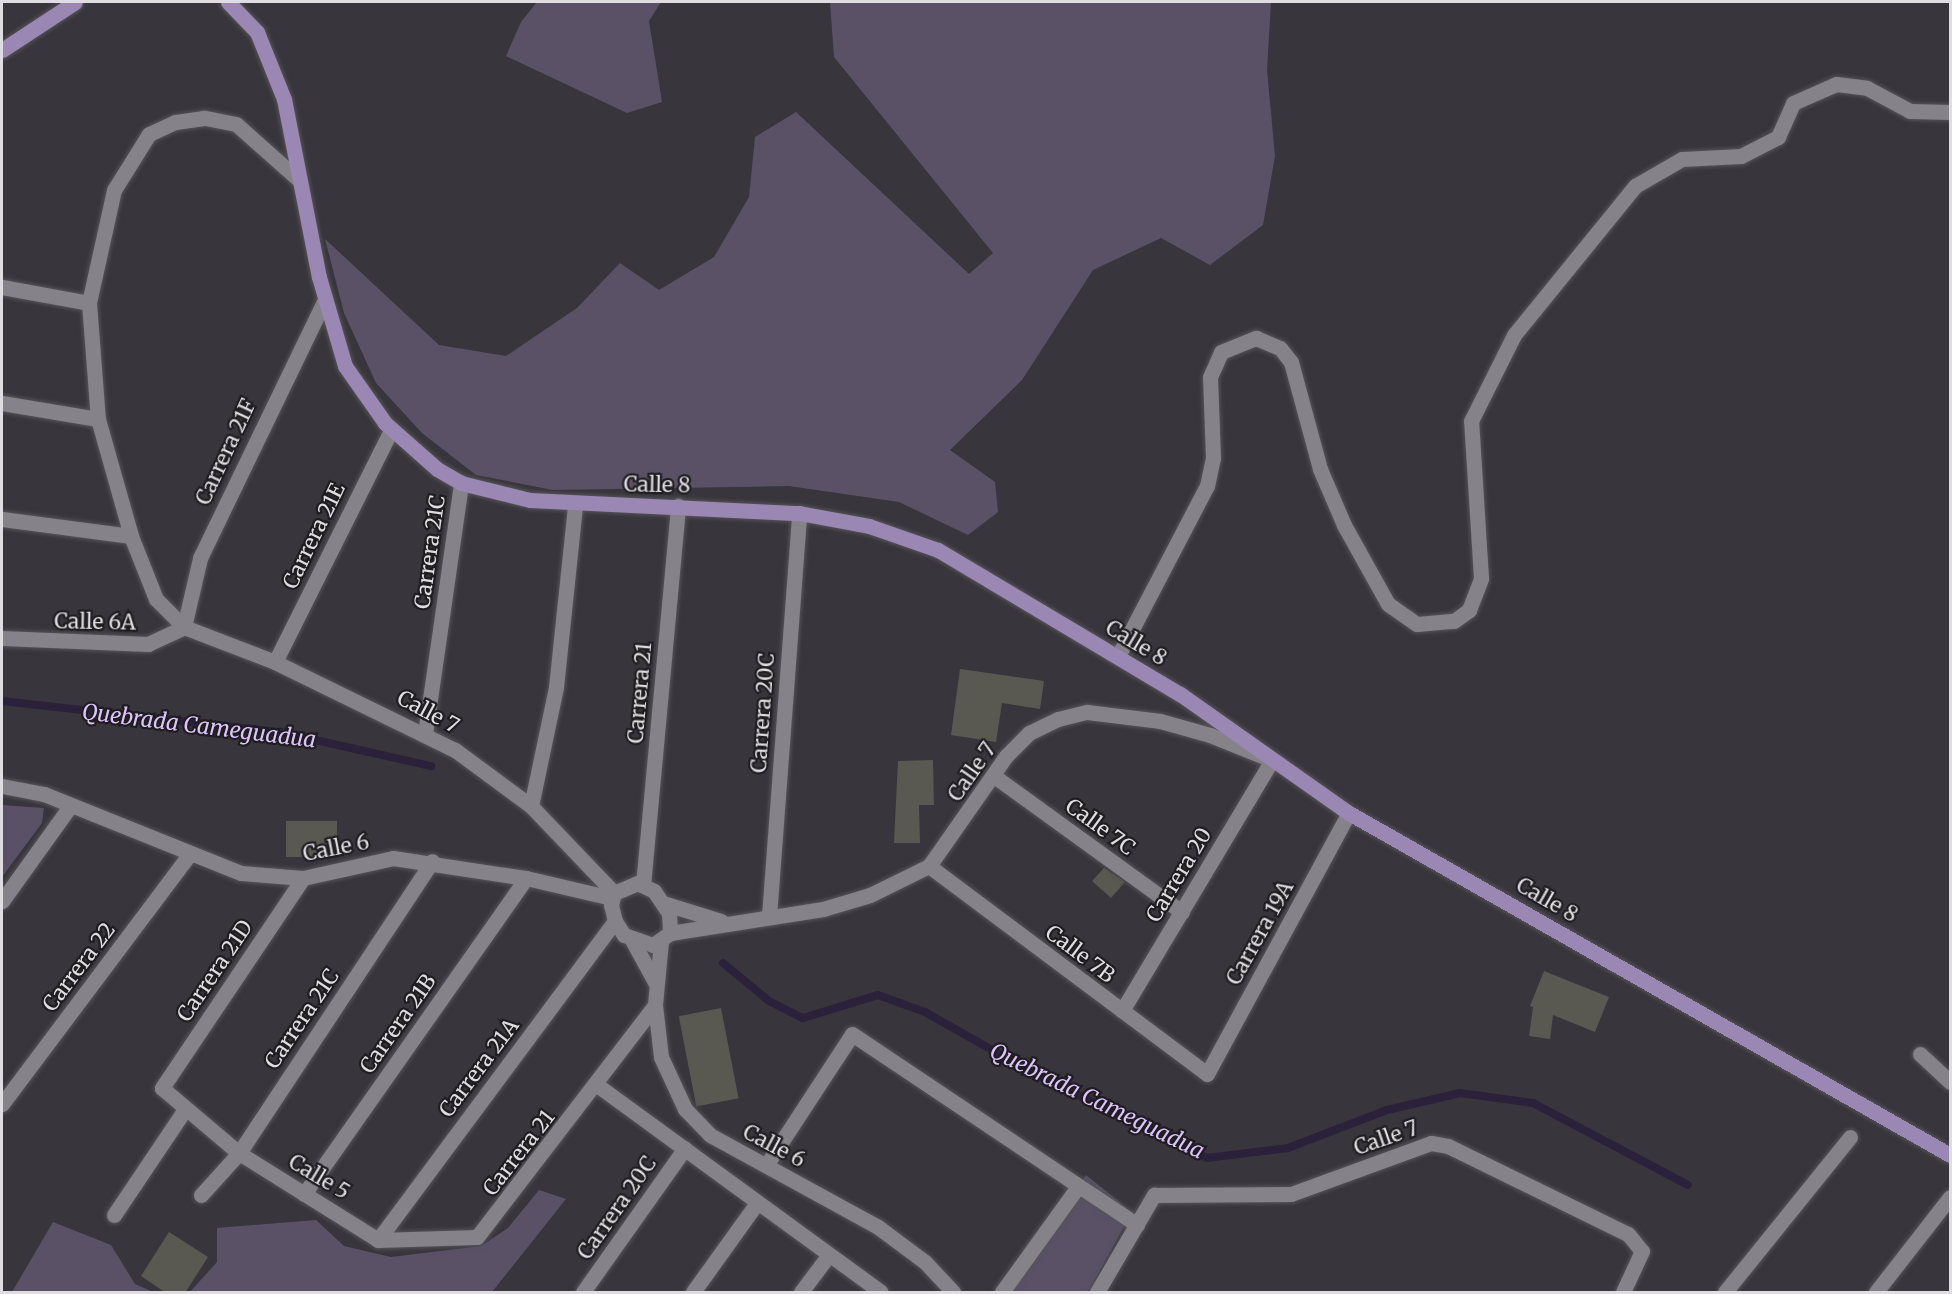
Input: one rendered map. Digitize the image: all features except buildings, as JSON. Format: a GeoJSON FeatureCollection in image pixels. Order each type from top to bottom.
{"type":"FeatureCollection","features":[{"type":"Feature","properties":{"kind":"main road"},"geometry":{"type":"LineString","coordinates":[[2,50],[75,2]]}},
{"type":"Feature","properties":{"kind":"main road","name":"Calle 8"},"geometry":{"type":"LineString","coordinates":[[228,2],[257,32],[272,62],[284,99],[298,180],[324,301],[345,366],[361,396],[391,430],[460,483],[575,506],[678,506],[800,513],[869,526],[938,550],[1118,657],[1349,813],[1950,1155]]}},
{"type":"Feature","properties":{"kind":"street"},"geometry":{"type":"LineString","coordinates":[[1118,657],[1207,486],[1213,458],[1210,377],[1221,352],[1256,339],[1280,348],[1291,362],[1320,469],[1344,525],[1388,604],[1417,624],[1454,621],[1469,610],[1481,578],[1471,421],[1514,335],[1635,186],[1682,159],[1741,156],[1778,137],[1793,103],[1836,84],[1867,88],[1910,111],[1950,112]]}},
{"type":"Feature","properties":{"kind":"street"},"geometry":{"type":"LineString","coordinates":[[184,627],[156,599],[131,536],[98,419],[89,303],[114,190],[149,134],[175,122],[204,118],[236,124],[298,180]]}},
{"type":"Feature","properties":{"kind":"street"},"geometry":{"type":"LineString","coordinates":[[2,287],[89,303]]}},
{"type":"Feature","properties":{"kind":"street","name":"Carrera 21F"},"geometry":{"type":"LineString","coordinates":[[184,627],[188,595],[212,530],[324,301]]}},
{"type":"Feature","properties":{"kind":"street"},"geometry":{"type":"LineString","coordinates":[[2,403],[98,419]]}},
{"type":"Feature","properties":{"kind":"street","name":"Carrera 21E"},"geometry":{"type":"LineString","coordinates":[[275,662],[391,430]]}},
{"type":"Feature","properties":{"kind":"street","name":"Carrera 21C"},"geometry":{"type":"LineString","coordinates":[[425,734],[460,483]]}},
{"type":"Feature","properties":{"kind":"street"},"geometry":{"type":"LineString","coordinates":[[531,806],[556,687],[575,506]]}},
{"type":"Feature","properties":{"kind":"street","name":"Carrera 21"},"geometry":{"type":"LineString","coordinates":[[643,885],[678,506]]}},
{"type":"Feature","properties":{"kind":"street","name":"Carrera 20C"},"geometry":{"type":"LineString","coordinates":[[769,916],[800,513]]}},
{"type":"Feature","properties":{"kind":"street"},"geometry":{"type":"LineString","coordinates":[[2,519],[131,536]]}},
{"type":"Feature","properties":{"kind":"street","name":"Calle 6A"},"geometry":{"type":"LineString","coordinates":[[2,638],[148,644],[184,627]]}},
{"type":"Feature","properties":{"kind":"street","name":"Calle 7"},"geometry":{"type":"LineString","coordinates":[[184,627],[275,662],[455,750],[531,806],[613,896]]}},
{"type":"Feature","properties":{"kind":"street","name":"Calle 7"},"geometry":{"type":"LineString","coordinates":[[665,937],[721,921],[823,909],[870,895],[929,866],[994,776],[1029,733],[1058,718],[1087,712],[1170,724],[1272,760]]}},
{"type":"Feature","properties":{"kind":"street","name":"Carrera 20"},"geometry":{"type":"LineString","coordinates":[[1122,1011],[1272,760]]}},
{"type":"Feature","properties":{"kind":"street","name":"Calle 7C"},"geometry":{"type":"LineString","coordinates":[[994,776],[1182,912]]}},
{"type":"Feature","properties":{"kind":"street","name":"Calle 6"},"geometry":{"type":"LineString","coordinates":[[2,786],[44,794],[189,855],[241,873],[303,878],[393,858],[432,861],[613,896]]}},
{"type":"Feature","properties":{"kind":"street"},"geometry":{"type":"LineString","coordinates":[[2,901],[71,805]]}},
{"type":"Feature","properties":{"kind":"street","name":"Carrera 19A"},"geometry":{"type":"LineString","coordinates":[[1207,1074],[1349,813]]}},
{"type":"Feature","properties":{"kind":"street","name":"Carrera 22"},"geometry":{"type":"LineString","coordinates":[[2,1104],[189,855]]}},
{"type":"Feature","properties":{"kind":"street","name":"Carrera 21C"},"geometry":{"type":"LineString","coordinates":[[201,1195],[239,1153],[432,861]]}},
{"type":"Feature","properties":{"kind":"street","name":"Calle 7B"},"geometry":{"type":"LineString","coordinates":[[929,866],[1207,1074]]}},
{"type":"Feature","properties":{"kind":"street","name":"Carrera 21D"},"geometry":{"type":"LineString","coordinates":[[162,1088],[303,878]]}},
{"type":"Feature","properties":{"kind":"street","name":"Carrera 21B"},"geometry":{"type":"LineString","coordinates":[[304,1194],[526,878]]}},
{"type":"Feature","properties":{"kind":"street"},"geometry":{"type":"LineString","coordinates":[[623,885],[643,885],[666,904],[665,937],[646,945],[632,940],[615,921],[613,896],[623,885]]}},
{"type":"Feature","properties":{"kind":"street","name":"Calle 7"},"geometry":{"type":"LineString","coordinates":[[666,904],[721,921]]}},
{"type":"Feature","properties":{"kind":"street","name":"Carrera 21A"},"geometry":{"type":"LineString","coordinates":[[378,1240],[615,921]]}},
{"type":"Feature","properties":{"kind":"street","name":"Calle 6"},"geometry":{"type":"LineString","coordinates":[[665,937],[655,982],[655,1005],[661,1057],[685,1109],[710,1135],[767,1164],[878,1227],[925,1262],[953,1293]]}},
{"type":"Feature","properties":{"kind":"street","name":"Calle 6"},"geometry":{"type":"LineString","coordinates":[[632,940],[655,982]]}},
{"type":"Feature","properties":{"kind":"street","name":"Carrera 21"},"geometry":{"type":"LineString","coordinates":[[378,1240],[477,1237],[597,1085],[655,1005]]}},
{"type":"Feature","properties":{"kind":"street"},"geometry":{"type":"LineString","coordinates":[[767,1164],[852,1034],[1077,1188],[1137,1225],[1097,1293]]}},
{"type":"Feature","properties":{"kind":"street"},"geometry":{"type":"LineString","coordinates":[[1920,1054],[1950,1082]]}},
{"type":"Feature","properties":{"kind":"street"},"geometry":{"type":"LineString","coordinates":[[597,1085],[880,1293]]}},
{"type":"Feature","properties":{"kind":"street","name":"Calle 5"},"geometry":{"type":"LineString","coordinates":[[162,1088],[184,1111],[239,1153],[378,1240]]}},
{"type":"Feature","properties":{"kind":"street"},"geometry":{"type":"LineString","coordinates":[[114,1215],[184,1111]]}},
{"type":"Feature","properties":{"kind":"street"},"geometry":{"type":"LineString","coordinates":[[1725,1293],[1850,1137]]}},
{"type":"Feature","properties":{"kind":"street","name":"Calle 7"},"geometry":{"type":"LineString","coordinates":[[1137,1225],[1154,1195],[1291,1194],[1413,1146],[1431,1143],[1448,1146],[1628,1234],[1642,1251],[1623,1293]]}},
{"type":"Feature","properties":{"kind":"street","name":"Carrera 20C"},"geometry":{"type":"LineString","coordinates":[[583,1293],[685,1148]]}},
{"type":"Feature","properties":{"kind":"street"},"geometry":{"type":"LineString","coordinates":[[1002,1293],[1077,1188]]}},
{"type":"Feature","properties":{"kind":"street"},"geometry":{"type":"LineString","coordinates":[[1876,1293],[1950,1197]]}},
{"type":"Feature","properties":{"kind":"street"},"geometry":{"type":"LineString","coordinates":[[693,1293],[757,1203]]}},
{"type":"Feature","properties":{"kind":"street"},"geometry":{"type":"LineString","coordinates":[[801,1293],[828,1256]]}},
{"type":"Feature","properties":{"kind":"shaded area"},"geometry":{"type":"Polygon","coordinates":[[[537,2],[661,2],[649,21],[662,102],[627,113],[506,56],[521,22],[537,2]]]}},
{"type":"Feature","properties":{"kind":"shaded area"},"geometry":{"type":"Polygon","coordinates":[[[830,2],[1271,2],[1267,70],[1275,156],[1263,225],[1210,265],[1161,238],[1093,270],[1022,380],[950,450],[995,482],[998,512],[968,535],[899,502],[789,486],[553,490],[476,475],[422,433],[376,383],[344,313],[325,239],[439,345],[506,356],[577,308],[620,263],[659,290],[714,257],[749,197],[755,137],[796,112],[969,274],[993,253],[834,57],[830,2]]]}},
{"type":"Feature","properties":{"kind":"shaded area"},"geometry":{"type":"Polygon","coordinates":[[[2,805],[44,808],[42,823],[2,877],[2,805]]]}},
{"type":"Feature","properties":{"kind":"shaded area"},"geometry":{"type":"Polygon","coordinates":[[[1086,1175],[1132,1212],[1088,1292],[1002,1292],[1086,1175]]]}},
{"type":"Feature","properties":{"kind":"shaded area"},"geometry":{"type":"Polygon","coordinates":[[[539,1190],[566,1199],[492,1292],[190,1292],[217,1262],[217,1228],[316,1220],[344,1246],[391,1257],[481,1246],[508,1228],[539,1190]]]}},
{"type":"Feature","properties":{"kind":"shaded area"},"geometry":{"type":"Polygon","coordinates":[[[53,1222],[111,1245],[135,1284],[153,1292],[12,1292],[53,1222]]]}},
{"type":"Feature","properties":{"kind":"waterway","name":"Quebrada Cameguadua"},"geometry":{"type":"LineString","coordinates":[[2,701],[280,732],[431,766]]}},
{"type":"Feature","properties":{"kind":"waterway","name":"Quebrada Cameguadua"},"geometry":{"type":"LineString","coordinates":[[723,963],[769,1001],[803,1018],[878,995],[925,1012],[1031,1072],[1207,1158],[1288,1148],[1387,1110],[1460,1093],[1533,1103],[1688,1185]]}}]}
